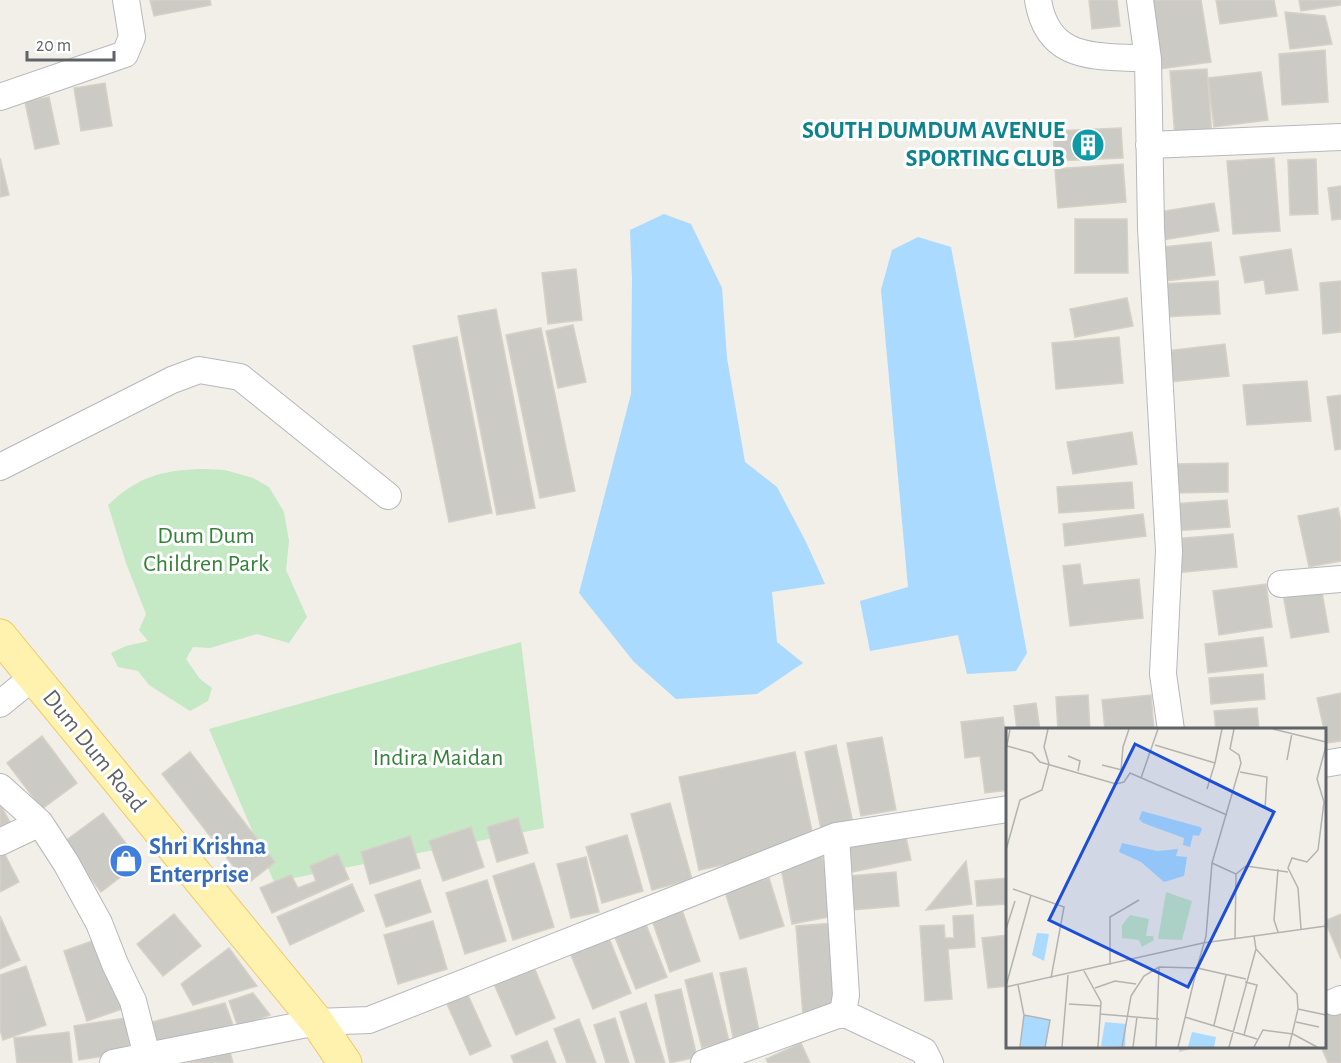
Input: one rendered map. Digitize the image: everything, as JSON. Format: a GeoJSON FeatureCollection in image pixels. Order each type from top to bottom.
{"type":"FeatureCollection","features":[{"type":"Feature","properties":{"kind":"main road","name":"Dum Dum Road"},"geometry":{"type":"LineString","coordinates":[[0,636],[317,1022],[345,1063]]}},
{"type":"Feature","properties":{"kind":"street"},"geometry":{"type":"LineString","coordinates":[[0,97],[125,54],[132,37],[126,0]]}},
{"type":"Feature","properties":{"kind":"street"},"geometry":{"type":"LineString","coordinates":[[1038,0],[1048,34],[1075,52],[1148,59]]}},
{"type":"Feature","properties":{"kind":"street"},"geometry":{"type":"LineString","coordinates":[[1140,0],[1148,59],[1151,228],[1169,551],[1163,674],[1171,728]]}},
{"type":"Feature","properties":{"kind":"street"},"geometry":{"type":"LineString","coordinates":[[1149,145],[1341,137]]}},
{"type":"Feature","properties":{"kind":"street"},"geometry":{"type":"LineString","coordinates":[[0,467],[172,380],[199,370],[240,377],[388,496]]}},
{"type":"Feature","properties":{"kind":"street"},"geometry":{"type":"LineString","coordinates":[[1281,584],[1341,579]]}},
{"type":"Feature","properties":{"kind":"street"},"geometry":{"type":"LineString","coordinates":[[0,704],[33,677]]}},
{"type":"Feature","properties":{"kind":"street"},"geometry":{"type":"LineString","coordinates":[[1326,764],[1341,761]]}},
{"type":"Feature","properties":{"kind":"street"},"geometry":{"type":"LineString","coordinates":[[0,787],[40,823],[99,923],[115,964],[133,1000],[148,1059]]}},
{"type":"Feature","properties":{"kind":"street"},"geometry":{"type":"LineString","coordinates":[[113,1063],[148,1059],[317,1022],[369,1020],[836,836],[1006,809]]}},
{"type":"Feature","properties":{"kind":"street"},"geometry":{"type":"LineString","coordinates":[[0,842],[40,823]]}},
{"type":"Feature","properties":{"kind":"street"},"geometry":{"type":"LineString","coordinates":[[836,836],[846,995],[843,1013]]}},
{"type":"Feature","properties":{"kind":"street"},"geometry":{"type":"LineString","coordinates":[[704,1063],[843,1013],[924,1051],[930,1063]]}},
{"type":"Feature","properties":{"kind":"green space","name":"Dum Dum Children Park"},"geometry":{"type":"Polygon","coordinates":[[[225,470],[253,478],[269,487],[284,512],[289,541],[286,570],[307,617],[289,643],[257,634],[210,648],[193,647],[186,659],[200,679],[212,688],[208,701],[190,711],[149,685],[138,671],[118,667],[111,653],[126,646],[148,641],[139,630],[146,614],[126,563],[108,505],[119,495],[151,477],[175,471],[225,470]]]}},
{"type":"Feature","properties":{"kind":"green space","name":"Indira Maidan"},"geometry":{"type":"Polygon","coordinates":[[[521,642],[544,828],[274,882],[209,729],[521,642]]]}},
{"type":"Feature","properties":{"kind":"water"},"geometry":{"type":"Polygon","coordinates":[[[664,214],[691,224],[722,288],[727,358],[745,462],[777,487],[825,584],[772,592],[777,642],[803,663],[757,694],[676,699],[634,662],[579,593],[631,394],[630,230],[664,214]]]}},
{"type":"Feature","properties":{"kind":"water"},"geometry":{"type":"Polygon","coordinates":[[[918,237],[951,247],[1027,653],[1016,671],[967,674],[958,635],[870,651],[860,601],[908,587],[881,290],[892,250],[918,237]]]}},
{"type":"Feature","properties":{"kind":"building"},"geometry":{"type":"Polygon","coordinates":[[[150,0],[210,0],[211,5],[154,16],[150,0]]]}},
{"type":"Feature","properties":{"kind":"building"},"geometry":{"type":"Polygon","coordinates":[[[1089,0],[1117,0],[1120,26],[1092,29],[1089,0]]]}},
{"type":"Feature","properties":{"kind":"building"},"geometry":{"type":"Polygon","coordinates":[[[1149,0],[1201,0],[1211,62],[1160,69],[1149,0]]]}},
{"type":"Feature","properties":{"kind":"building"},"geometry":{"type":"Polygon","coordinates":[[[1216,0],[1274,0],[1277,16],[1220,24],[1216,0]]]}},
{"type":"Feature","properties":{"kind":"building"},"geometry":{"type":"Polygon","coordinates":[[[1299,0],[1341,0],[1341,5],[1301,11],[1299,0]]]}},
{"type":"Feature","properties":{"kind":"building"},"geometry":{"type":"Polygon","coordinates":[[[1285,12],[1325,16],[1332,44],[1290,49],[1285,12]]]}},
{"type":"Feature","properties":{"kind":"building"},"geometry":{"type":"Polygon","coordinates":[[[1325,50],[1328,102],[1282,105],[1279,54],[1325,50]]]}},
{"type":"Feature","properties":{"kind":"building"},"geometry":{"type":"Polygon","coordinates":[[[1207,69],[1212,136],[1175,138],[1170,71],[1207,69]]]}},
{"type":"Feature","properties":{"kind":"building"},"geometry":{"type":"Polygon","coordinates":[[[1261,72],[1268,120],[1214,127],[1208,78],[1261,72]]]}},
{"type":"Feature","properties":{"kind":"building"},"geometry":{"type":"Polygon","coordinates":[[[105,83],[112,126],[81,131],[74,88],[105,83]]]}},
{"type":"Feature","properties":{"kind":"building"},"geometry":{"type":"Polygon","coordinates":[[[49,97],[59,144],[35,149],[25,102],[49,97]]]}},
{"type":"Feature","properties":{"kind":"building","name":"SOUTH DUMDUM AVENUE SPORTING CLUB"},"geometry":{"type":"Polygon","coordinates":[[[1121,128],[1123,158],[1055,161],[1053,131],[1121,128]]]}},
{"type":"Feature","properties":{"kind":"building"},"geometry":{"type":"Polygon","coordinates":[[[0,158],[9,195],[0,197],[0,158]]]}},
{"type":"Feature","properties":{"kind":"building"},"geometry":{"type":"Polygon","coordinates":[[[1274,158],[1280,231],[1233,234],[1227,161],[1274,158]]]}},
{"type":"Feature","properties":{"kind":"building"},"geometry":{"type":"Polygon","coordinates":[[[1316,159],[1318,214],[1290,215],[1288,160],[1316,159]]]}},
{"type":"Feature","properties":{"kind":"building"},"geometry":{"type":"Polygon","coordinates":[[[1123,164],[1126,202],[1058,208],[1055,169],[1123,164]]]}},
{"type":"Feature","properties":{"kind":"building"},"geometry":{"type":"Polygon","coordinates":[[[1341,186],[1341,219],[1332,220],[1328,188],[1341,186]]]}},
{"type":"Feature","properties":{"kind":"building"},"geometry":{"type":"Polygon","coordinates":[[[1214,203],[1219,231],[1163,240],[1158,212],[1214,203]]]}},
{"type":"Feature","properties":{"kind":"building"},"geometry":{"type":"Polygon","coordinates":[[[1075,219],[1127,219],[1128,273],[1075,273],[1075,219]]]}},
{"type":"Feature","properties":{"kind":"building"},"geometry":{"type":"Polygon","coordinates":[[[1211,242],[1215,275],[1157,282],[1153,248],[1211,242]]]}},
{"type":"Feature","properties":{"kind":"building"},"geometry":{"type":"Polygon","coordinates":[[[1291,249],[1298,290],[1266,294],[1264,280],[1245,283],[1240,257],[1291,249]]]}},
{"type":"Feature","properties":{"kind":"building"},"geometry":{"type":"Polygon","coordinates":[[[576,269],[582,320],[548,324],[542,273],[576,269]]]}},
{"type":"Feature","properties":{"kind":"building"},"geometry":{"type":"Polygon","coordinates":[[[1218,281],[1220,314],[1162,317],[1160,284],[1218,281]]]}},
{"type":"Feature","properties":{"kind":"building"},"geometry":{"type":"Polygon","coordinates":[[[1341,281],[1341,332],[1323,334],[1320,283],[1341,281]]]}},
{"type":"Feature","properties":{"kind":"building"},"geometry":{"type":"Polygon","coordinates":[[[1127,298],[1133,326],[1075,337],[1070,309],[1127,298]]]}},
{"type":"Feature","properties":{"kind":"building"},"geometry":{"type":"Polygon","coordinates":[[[496,309],[535,508],[497,515],[458,316],[496,309]]]}},
{"type":"Feature","properties":{"kind":"building"},"geometry":{"type":"Polygon","coordinates":[[[573,325],[586,382],[558,388],[546,331],[573,325]]]}},
{"type":"Feature","properties":{"kind":"building"},"geometry":{"type":"Polygon","coordinates":[[[541,328],[575,491],[540,498],[506,335],[541,328]]]}},
{"type":"Feature","properties":{"kind":"building"},"geometry":{"type":"Polygon","coordinates":[[[457,337],[492,513],[449,522],[413,346],[457,337]]]}},
{"type":"Feature","properties":{"kind":"building"},"geometry":{"type":"Polygon","coordinates":[[[1119,337],[1123,383],[1056,389],[1052,343],[1119,337]]]}},
{"type":"Feature","properties":{"kind":"building"},"geometry":{"type":"Polygon","coordinates":[[[1225,344],[1229,376],[1169,382],[1166,351],[1225,344]]]}},
{"type":"Feature","properties":{"kind":"building"},"geometry":{"type":"Polygon","coordinates":[[[1307,381],[1311,421],[1247,425],[1243,385],[1307,381]]]}},
{"type":"Feature","properties":{"kind":"building"},"geometry":{"type":"Polygon","coordinates":[[[1341,395],[1341,449],[1335,450],[1327,397],[1341,395]]]}},
{"type":"Feature","properties":{"kind":"building"},"geometry":{"type":"Polygon","coordinates":[[[1132,432],[1137,464],[1073,474],[1067,442],[1132,432]]]}},
{"type":"Feature","properties":{"kind":"building"},"geometry":{"type":"Polygon","coordinates":[[[1228,463],[1228,492],[1176,493],[1176,464],[1228,463]]]}},
{"type":"Feature","properties":{"kind":"building"},"geometry":{"type":"Polygon","coordinates":[[[1132,482],[1134,508],[1059,513],[1057,487],[1132,482]]]}},
{"type":"Feature","properties":{"kind":"building"},"geometry":{"type":"Polygon","coordinates":[[[1227,500],[1230,527],[1173,531],[1171,504],[1227,500]]]}},
{"type":"Feature","properties":{"kind":"building"},"geometry":{"type":"Polygon","coordinates":[[[1338,508],[1341,522],[1341,561],[1309,567],[1298,516],[1338,508]]]}},
{"type":"Feature","properties":{"kind":"building"},"geometry":{"type":"Polygon","coordinates":[[[1143,514],[1146,536],[1065,546],[1063,524],[1143,514]]]}},
{"type":"Feature","properties":{"kind":"building"},"geometry":{"type":"Polygon","coordinates":[[[1233,534],[1237,567],[1175,573],[1172,539],[1233,534]]]}},
{"type":"Feature","properties":{"kind":"building"},"geometry":{"type":"Polygon","coordinates":[[[1080,564],[1083,585],[1139,579],[1143,618],[1070,626],[1063,566],[1080,564]]]}},
{"type":"Feature","properties":{"kind":"building"},"geometry":{"type":"Polygon","coordinates":[[[1266,584],[1272,627],[1219,635],[1213,591],[1266,584]]]}},
{"type":"Feature","properties":{"kind":"building"},"geometry":{"type":"Polygon","coordinates":[[[1321,587],[1329,632],[1291,638],[1283,594],[1321,587]]]}},
{"type":"Feature","properties":{"kind":"building"},"geometry":{"type":"Polygon","coordinates":[[[1263,637],[1267,666],[1208,673],[1205,644],[1263,637]]]}},
{"type":"Feature","properties":{"kind":"building"},"geometry":{"type":"Polygon","coordinates":[[[1263,674],[1265,699],[1211,704],[1209,678],[1263,674]]]}},
{"type":"Feature","properties":{"kind":"building"},"geometry":{"type":"Polygon","coordinates":[[[1341,693],[1341,741],[1327,743],[1326,728],[1324,728],[1317,698],[1341,693]]]}},
{"type":"Feature","properties":{"kind":"building"},"geometry":{"type":"Polygon","coordinates":[[[1088,695],[1090,728],[1058,728],[1056,697],[1088,695]]]}},
{"type":"Feature","properties":{"kind":"building"},"geometry":{"type":"Polygon","coordinates":[[[1151,695],[1154,728],[1105,728],[1102,700],[1151,695]]]}},
{"type":"Feature","properties":{"kind":"building"},"geometry":{"type":"Polygon","coordinates":[[[1036,703],[1040,728],[1017,728],[1014,706],[1036,703]]]}},
{"type":"Feature","properties":{"kind":"building"},"geometry":{"type":"Polygon","coordinates":[[[1257,708],[1259,728],[1216,728],[1214,711],[1257,708]]]}},
{"type":"Feature","properties":{"kind":"building"},"geometry":{"type":"Polygon","coordinates":[[[1003,717],[1006,739],[1006,790],[985,793],[980,756],[965,758],[961,722],[1003,717]]]}},
{"type":"Feature","properties":{"kind":"building"},"geometry":{"type":"Polygon","coordinates":[[[42,736],[77,783],[42,809],[7,763],[42,736]]]}},
{"type":"Feature","properties":{"kind":"building"},"geometry":{"type":"Polygon","coordinates":[[[882,737],[896,810],[861,816],[847,743],[882,737]]]}},
{"type":"Feature","properties":{"kind":"building"},"geometry":{"type":"Polygon","coordinates":[[[836,745],[853,823],[821,829],[805,752],[836,745]]]}},
{"type":"Feature","properties":{"kind":"building"},"geometry":{"type":"Polygon","coordinates":[[[190,752],[275,862],[247,884],[162,774],[190,752]]]}},
{"type":"Feature","properties":{"kind":"building"},"geometry":{"type":"Polygon","coordinates":[[[795,752],[815,845],[699,870],[679,777],[795,752]]]}},
{"type":"Feature","properties":{"kind":"building"},"geometry":{"type":"Polygon","coordinates":[[[670,803],[692,879],[652,890],[631,814],[670,803]]]}},
{"type":"Feature","properties":{"kind":"building"},"geometry":{"type":"Polygon","coordinates":[[[0,804],[11,824],[0,830],[0,804]]]}},
{"type":"Feature","properties":{"kind":"building"},"geometry":{"type":"Polygon","coordinates":[[[103,813],[140,862],[101,892],[64,842],[103,813]]]}},
{"type":"Feature","properties":{"kind":"building"},"geometry":{"type":"Polygon","coordinates":[[[518,818],[528,853],[497,862],[487,827],[518,818]]]}},
{"type":"Feature","properties":{"kind":"building"},"geometry":{"type":"Polygon","coordinates":[[[471,827],[484,867],[443,881],[429,841],[471,827]]]}},
{"type":"Feature","properties":{"kind":"building"},"geometry":{"type":"Polygon","coordinates":[[[905,833],[911,860],[847,873],[842,845],[905,833]]]}},
{"type":"Feature","properties":{"kind":"building"},"geometry":{"type":"Polygon","coordinates":[[[627,835],[643,891],[602,903],[586,847],[627,835]]]}},
{"type":"Feature","properties":{"kind":"building"},"geometry":{"type":"Polygon","coordinates":[[[410,836],[420,868],[370,884],[361,852],[410,836]]]}},
{"type":"Feature","properties":{"kind":"building"},"geometry":{"type":"Polygon","coordinates":[[[0,845],[19,882],[0,892],[0,845]]]}},
{"type":"Feature","properties":{"kind":"building"},"geometry":{"type":"Polygon","coordinates":[[[338,854],[349,879],[272,913],[260,888],[291,875],[298,888],[316,881],[310,866],[338,854]]]}},
{"type":"Feature","properties":{"kind":"building"},"geometry":{"type":"Polygon","coordinates":[[[822,855],[834,916],[792,924],[780,863],[822,855]]]}},
{"type":"Feature","properties":{"kind":"building"},"geometry":{"type":"Polygon","coordinates":[[[586,857],[599,912],[571,918],[557,864],[586,857]]]}},
{"type":"Feature","properties":{"kind":"building"},"geometry":{"type":"Polygon","coordinates":[[[966,861],[972,904],[926,910],[966,861]]]}},
{"type":"Feature","properties":{"kind":"building"},"geometry":{"type":"Polygon","coordinates":[[[534,863],[554,927],[513,940],[493,876],[534,863]]]}},
{"type":"Feature","properties":{"kind":"building"},"geometry":{"type":"Polygon","coordinates":[[[896,872],[899,906],[852,910],[849,876],[896,872]]]}},
{"type":"Feature","properties":{"kind":"building"},"geometry":{"type":"Polygon","coordinates":[[[769,878],[784,926],[740,939],[725,892],[769,878]]]}},
{"type":"Feature","properties":{"kind":"building"},"geometry":{"type":"Polygon","coordinates":[[[1006,878],[1006,904],[977,906],[975,881],[1006,878]]]}},
{"type":"Feature","properties":{"kind":"building"},"geometry":{"type":"Polygon","coordinates":[[[420,880],[431,912],[386,927],[375,895],[420,880]]]}},
{"type":"Feature","properties":{"kind":"building"},"geometry":{"type":"Polygon","coordinates":[[[487,880],[506,941],[465,954],[446,893],[487,880]]]}},
{"type":"Feature","properties":{"kind":"building"},"geometry":{"type":"Polygon","coordinates":[[[352,884],[364,911],[290,945],[277,917],[352,884]]]}},
{"type":"Feature","properties":{"kind":"building"},"geometry":{"type":"Polygon","coordinates":[[[681,907],[700,961],[670,972],[651,917],[681,907]]]}},
{"type":"Feature","properties":{"kind":"building"},"geometry":{"type":"Polygon","coordinates":[[[174,914],[201,946],[163,976],[137,944],[174,914]]]}},
{"type":"Feature","properties":{"kind":"building"},"geometry":{"type":"Polygon","coordinates":[[[1341,914],[1341,959],[1326,923],[1326,921],[1341,914]]]}},
{"type":"Feature","properties":{"kind":"building"},"geometry":{"type":"Polygon","coordinates":[[[973,915],[975,947],[948,949],[952,999],[925,1001],[920,926],[944,925],[945,938],[954,938],[953,916],[973,915]]]}},
{"type":"Feature","properties":{"kind":"building"},"geometry":{"type":"Polygon","coordinates":[[[0,916],[20,960],[0,969],[0,916]]]}},
{"type":"Feature","properties":{"kind":"building"},"geometry":{"type":"Polygon","coordinates":[[[643,917],[667,977],[636,989],[612,930],[643,917]]]}},
{"type":"Feature","properties":{"kind":"building"},"geometry":{"type":"Polygon","coordinates":[[[433,921],[447,969],[398,984],[384,935],[433,921]]]}},
{"type":"Feature","properties":{"kind":"building"},"geometry":{"type":"Polygon","coordinates":[[[834,923],[841,1013],[803,1016],[796,926],[834,923]]]}},
{"type":"Feature","properties":{"kind":"building"},"geometry":{"type":"Polygon","coordinates":[[[607,933],[631,993],[593,1009],[568,948],[607,933]]]}},
{"type":"Feature","properties":{"kind":"building"},"geometry":{"type":"Polygon","coordinates":[[[1006,935],[1006,986],[988,988],[982,938],[1006,935]]]}},
{"type":"Feature","properties":{"kind":"building"},"geometry":{"type":"Polygon","coordinates":[[[98,939],[122,1009],[87,1021],[64,951],[98,939]]]}},
{"type":"Feature","properties":{"kind":"building"},"geometry":{"type":"Polygon","coordinates":[[[229,948],[257,986],[193,1005],[181,984],[229,948]]]}},
{"type":"Feature","properties":{"kind":"building"},"geometry":{"type":"Polygon","coordinates":[[[531,960],[555,1018],[516,1035],[491,977],[531,960]]]}},
{"type":"Feature","properties":{"kind":"building"},"geometry":{"type":"Polygon","coordinates":[[[26,966],[46,1025],[3,1040],[0,1030],[0,975],[26,966]]]}},
{"type":"Feature","properties":{"kind":"building"},"geometry":{"type":"Polygon","coordinates":[[[746,968],[759,1031],[733,1037],[720,973],[746,968]]]}},
{"type":"Feature","properties":{"kind":"building"},"geometry":{"type":"Polygon","coordinates":[[[712,973],[729,1041],[702,1048],[685,980],[712,973]]]}},
{"type":"Feature","properties":{"kind":"building"},"geometry":{"type":"Polygon","coordinates":[[[463,984],[491,1046],[470,1055],[442,993],[463,984]]]}},
{"type":"Feature","properties":{"kind":"building"},"geometry":{"type":"Polygon","coordinates":[[[681,989],[697,1057],[670,1063],[655,995],[681,989]]]}},
{"type":"Feature","properties":{"kind":"building"},"geometry":{"type":"Polygon","coordinates":[[[253,993],[270,1015],[238,1027],[229,1001],[253,993]]]}},
{"type":"Feature","properties":{"kind":"building"},"geometry":{"type":"Polygon","coordinates":[[[225,1003],[233,1025],[158,1045],[152,1022],[225,1003]]]}},
{"type":"Feature","properties":{"kind":"building"},"geometry":{"type":"Polygon","coordinates":[[[646,1003],[665,1063],[636,1063],[620,1012],[646,1003]]]}},
{"type":"Feature","properties":{"kind":"building"},"geometry":{"type":"Polygon","coordinates":[[[1341,1004],[1341,1063],[1328,1063],[1322,1048],[1326,1048],[1326,1010],[1341,1004]]]}},
{"type":"Feature","properties":{"kind":"building"},"geometry":{"type":"Polygon","coordinates":[[[125,1018],[131,1052],[79,1060],[74,1026],[125,1018]]]}},
{"type":"Feature","properties":{"kind":"building"},"geometry":{"type":"Polygon","coordinates":[[[615,1018],[629,1063],[606,1063],[594,1025],[615,1018]]]}},
{"type":"Feature","properties":{"kind":"building"},"geometry":{"type":"Polygon","coordinates":[[[579,1019],[596,1063],[567,1063],[554,1029],[579,1019]]]}},
{"type":"Feature","properties":{"kind":"building"},"geometry":{"type":"Polygon","coordinates":[[[69,1032],[72,1063],[17,1063],[14,1038],[69,1032]]]}},
{"type":"Feature","properties":{"kind":"building"},"geometry":{"type":"Polygon","coordinates":[[[547,1041],[556,1063],[514,1063],[511,1056],[547,1041]]]}},
{"type":"Feature","properties":{"kind":"building"},"geometry":{"type":"Polygon","coordinates":[[[801,1043],[810,1063],[768,1063],[766,1059],[801,1043]]]}},
{"type":"Feature","properties":{"kind":"building"},"geometry":{"type":"Polygon","coordinates":[[[230,1052],[233,1063],[187,1063],[230,1052]]]}},
{"type":"Feature","properties":{"kind":"place","name":"SOUTH DUMDUM AVENUE SPORTING CLUB"},"geometry":{"type":"Point","coordinates":[1088,145]}},
{"type":"Feature","properties":{"kind":"place","name":"Shri Krishna Enterprise"},"geometry":{"type":"Point","coordinates":[126,861]}}]}
